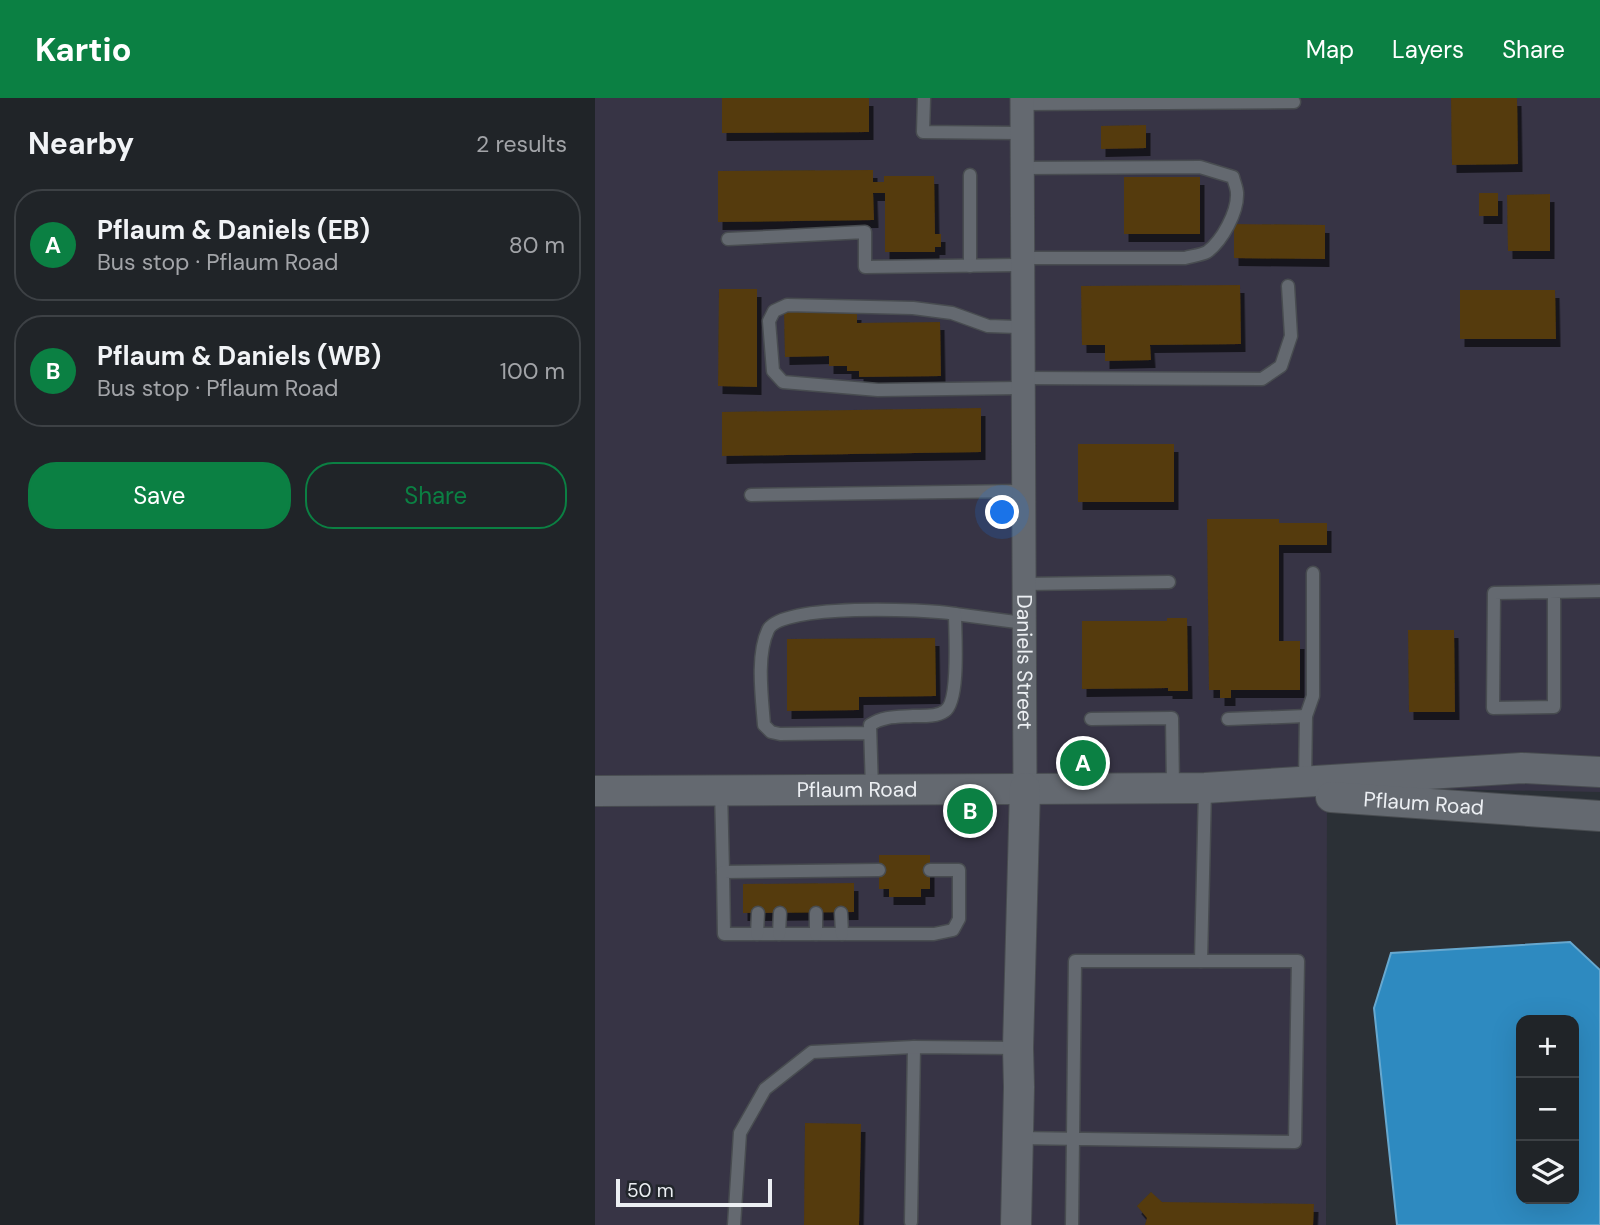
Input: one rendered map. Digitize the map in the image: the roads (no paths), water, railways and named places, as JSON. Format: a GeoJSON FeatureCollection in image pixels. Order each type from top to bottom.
{"type":"FeatureCollection","features":[{"type":"Feature","properties":{"kind":"street","name":"Daniels Street"},"geometry":{"type":"LineString","coordinates":[[1016,1225],[1025,788],[1022,101]]}},
{"type":"Feature","properties":{"kind":"street","name":"Pflaum Road"},"geometry":{"type":"LineString","coordinates":[[595,791],[1205,788],[1522,768],[1600,772]]}},
{"type":"Feature","properties":{"kind":"street","name":"Pflaum Road"},"geometry":{"type":"LineString","coordinates":[[1205,788],[1600,816]]}},
{"type":"Feature","properties":{"kind":"lane"},"geometry":{"type":"LineString","coordinates":[[924,98],[923,132],[1021,133]]}},
{"type":"Feature","properties":{"kind":"lane"},"geometry":{"type":"LineString","coordinates":[[1022,101],[1294,102]]}},
{"type":"Feature","properties":{"kind":"lane"},"geometry":{"type":"LineString","coordinates":[[728,239],[865,232],[865,267],[1185,258],[1205,253],[1218,241],[1236,206],[1237,191],[1233,177],[1200,167],[1021,167]]}},
{"type":"Feature","properties":{"kind":"lane"},"geometry":{"type":"LineString","coordinates":[[970,175],[970,266]]}},
{"type":"Feature","properties":{"kind":"lane"},"geometry":{"type":"LineString","coordinates":[[1022,327],[988,326],[938,310],[836,305],[787,305],[774,311],[769,321],[773,371],[783,382],[878,390],[1023,383],[1262,379],[1281,366],[1291,336],[1288,286]]}},
{"type":"Feature","properties":{"kind":"lane"},"geometry":{"type":"LineString","coordinates":[[751,495],[1023,491]]}},
{"type":"Feature","properties":{"kind":"lane"},"geometry":{"type":"LineString","coordinates":[[1304,783],[1306,716],[1313,696],[1313,573]]}},
{"type":"Feature","properties":{"kind":"lane"},"geometry":{"type":"LineString","coordinates":[[1024,584],[1169,582]]}},
{"type":"Feature","properties":{"kind":"lane"},"geometry":{"type":"LineString","coordinates":[[1554,592],[1554,707],[1493,708],[1494,593],[1600,591]]}},
{"type":"Feature","properties":{"kind":"lane"},"geometry":{"type":"LineString","coordinates":[[869,733],[780,734],[771,732],[764,725],[761,676],[763,645],[768,627],[780,618],[840,610],[887,609],[935,610],[1024,622]]}},
{"type":"Feature","properties":{"kind":"lane"},"geometry":{"type":"LineString","coordinates":[[872,789],[870,725],[879,719],[932,715],[945,711],[951,705],[955,681],[955,614]]}},
{"type":"Feature","properties":{"kind":"lane"},"geometry":{"type":"LineString","coordinates":[[1227,719],[1306,716]]}},
{"type":"Feature","properties":{"kind":"lane"},"geometry":{"type":"LineString","coordinates":[[1091,719],[1172,718],[1173,788]]}},
{"type":"Feature","properties":{"kind":"lane"},"geometry":{"type":"LineString","coordinates":[[1201,961],[1205,788]]}},
{"type":"Feature","properties":{"kind":"lane"},"geometry":{"type":"LineString","coordinates":[[721,790],[724,934],[934,934],[953,930],[959,919],[959,870],[930,870]]}},
{"type":"Feature","properties":{"kind":"lane"},"geometry":{"type":"LineString","coordinates":[[723,872],[756,878],[778,878],[839,877],[879,870]]}},
{"type":"Feature","properties":{"kind":"lane"},"geometry":{"type":"LineString","coordinates":[[757,934],[758,913]]}},
{"type":"Feature","properties":{"kind":"lane"},"geometry":{"type":"LineString","coordinates":[[779,934],[780,913]]}},
{"type":"Feature","properties":{"kind":"lane"},"geometry":{"type":"LineString","coordinates":[[816,913],[816,934]]}},
{"type":"Feature","properties":{"kind":"lane"},"geometry":{"type":"LineString","coordinates":[[841,913],[842,934]]}},
{"type":"Feature","properties":{"kind":"lane"},"geometry":{"type":"LineString","coordinates":[[1018,1138],[1072,1139],[1295,1142],[1298,961],[1075,961],[1072,1139],[1072,1225]]}},
{"type":"Feature","properties":{"kind":"lane"},"geometry":{"type":"LineString","coordinates":[[734,1225],[740,1133],[765,1089],[811,1052],[914,1047],[1018,1048]]}},
{"type":"Feature","properties":{"kind":"lane"},"geometry":{"type":"LineString","coordinates":[[911,1222],[914,1047]]}},
{"type":"Feature","properties":{"kind":"water"},"geometry":{"type":"Polygon","coordinates":[[[1570,942],[1600,970],[1600,1225],[1397,1225],[1374,1008],[1391,953],[1570,942]]]}},
{"type":"Feature","properties":{"kind":"place","name":"Pflaum & Daniels (EB)"},"geometry":{"type":"Point","coordinates":[1083,763]}},
{"type":"Feature","properties":{"kind":"place","name":"Pflaum & Daniels (WB)"},"geometry":{"type":"Point","coordinates":[970,811]}}]}
